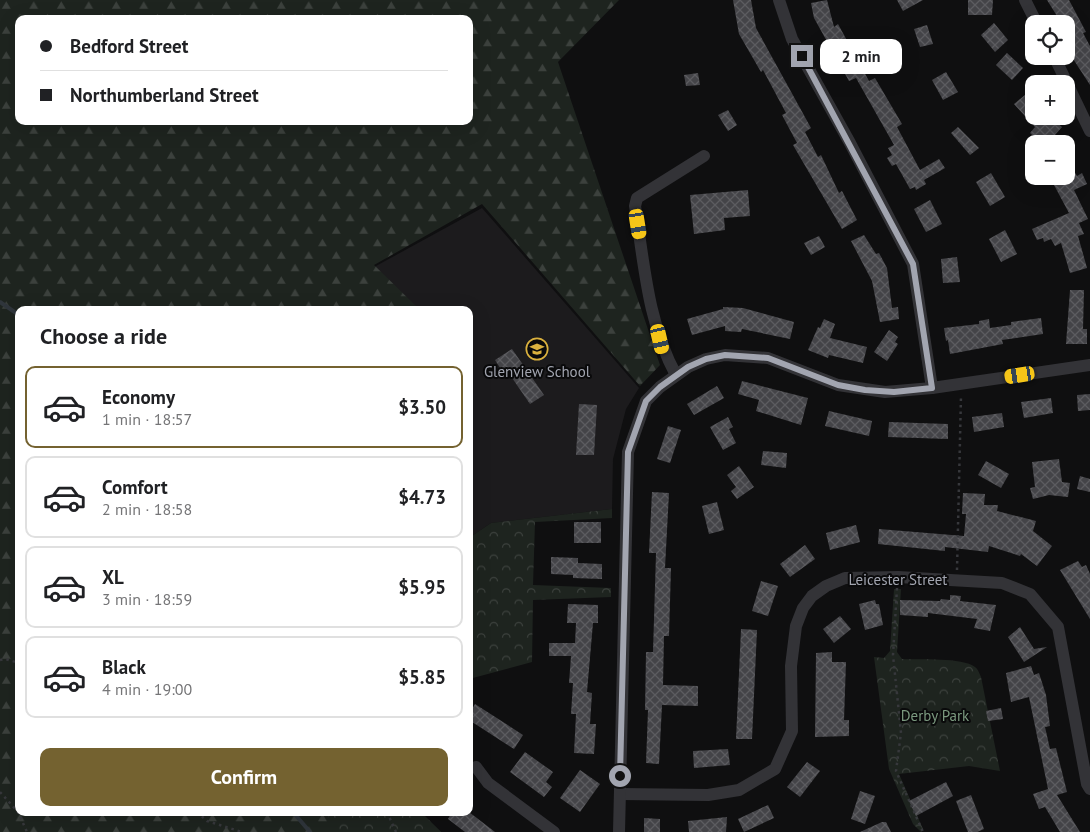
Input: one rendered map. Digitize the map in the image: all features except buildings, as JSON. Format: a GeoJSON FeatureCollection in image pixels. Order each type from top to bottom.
{"type":"FeatureCollection","features":[{"type":"Feature","properties":{"kind":"street"},"geometry":{"type":"LineString","coordinates":[[779,0],[792,39],[850,143],[913,264],[932,388]]}},
{"type":"Feature","properties":{"kind":"street"},"geometry":{"type":"LineString","coordinates":[[1025,0],[1032,15]]}},
{"type":"Feature","properties":{"kind":"street"},"geometry":{"type":"LineString","coordinates":[[1058,65],[1090,130]]}},
{"type":"Feature","properties":{"kind":"street"},"geometry":{"type":"LineString","coordinates":[[676,375],[662,350],[650,298],[635,206],[637,198],[704,156]]}},
{"type":"Feature","properties":{"kind":"street"},"geometry":{"type":"LineString","coordinates":[[619,832],[628,452],[646,401],[676,375],[706,359],[725,355],[768,358],[838,385],[865,390],[894,392],[1090,365]]}},
{"type":"Feature","properties":{"kind":"street","name":"Leicester Street"},"geometry":{"type":"LineString","coordinates":[[620,794],[716,794],[739,790],[775,769],[792,731],[792,666],[796,626],[803,608],[812,596],[826,586],[845,578],[898,577],[1002,583],[1030,594],[1058,627],[1087,784],[1090,789]]}},
{"type":"Feature","properties":{"kind":"street"},"geometry":{"type":"LineString","coordinates":[[476,767],[488,783],[554,832]]}},
{"type":"Feature","properties":{"kind":"path"},"geometry":{"type":"LineString","coordinates":[[956,580],[961,384]]}},
{"type":"Feature","properties":{"kind":"path"},"geometry":{"type":"LineString","coordinates":[[898,577],[893,655],[901,733],[896,771],[922,832]]}},
{"type":"Feature","properties":{"kind":"path"},"geometry":{"type":"LineString","coordinates":[[0,660],[5,659],[15,662]]}},
{"type":"Feature","properties":{"kind":"path"},"geometry":{"type":"LineString","coordinates":[[0,792],[15,809]]}},
{"type":"Feature","properties":{"kind":"path"},"geometry":{"type":"LineString","coordinates":[[19,816],[27,832]]}},
{"type":"Feature","properties":{"kind":"path"},"geometry":{"type":"LineString","coordinates":[[201,816],[207,821],[242,832]]}},
{"type":"Feature","properties":{"kind":"path"},"geometry":{"type":"LineString","coordinates":[[389,816],[396,832]]}},
{"type":"Feature","properties":{"kind":"shaded area","name":"Glenview School"},"geometry":{"type":"Polygon","coordinates":[[[482,208],[639,388],[626,409],[613,459],[612,509],[491,523],[473,535],[473,306],[344,306],[376,266],[482,208]]]}},
{"type":"Feature","properties":{"kind":"green space"},"geometry":{"type":"Polygon","coordinates":[[[0,0],[619,0],[558,62],[660,365],[640,386],[482,204],[374,265],[416,306],[15,306],[15,816],[425,816],[441,832],[0,832],[0,0]]]}},
{"type":"Feature","properties":{"kind":"green space"},"geometry":{"type":"Polygon","coordinates":[[[612,509],[612,518],[535,522],[533,585],[611,588],[611,597],[533,600],[532,662],[473,678],[473,535],[491,523],[612,509]]]}},
{"type":"Feature","properties":{"kind":"green space","name":"Derby Park"},"geometry":{"type":"Polygon","coordinates":[[[894,589],[901,589],[897,652],[902,659],[961,662],[969,664],[978,670],[1000,771],[969,766],[899,774],[923,829],[921,832],[913,824],[889,769],[874,657],[884,658],[890,651],[894,589]]]}},
{"type":"Feature","properties":{"kind":"green space"},"geometry":{"type":"Polygon","coordinates":[[[328,816],[424,816],[441,832],[329,832],[328,816]]]}},
{"type":"Feature","properties":{"kind":"waterway"},"geometry":{"type":"LineString","coordinates":[[0,302],[15,312]]}},
{"type":"Feature","properties":{"kind":"waterway"},"geometry":{"type":"LineString","coordinates":[[296,816],[310,832]]}},
{"type":"Feature","properties":{"kind":"place","name":"Glenview School"},"geometry":{"type":"Point","coordinates":[537,349]}},
{"type":"Feature","properties":{"kind":"route"},"geometry":{"type":"LineString","coordinates":[[620,776],[628,452],[635,427],[646,401],[660,387],[688,367],[706,359],[725,355],[768,358],[838,385],[865,390],[894,392],[932,388],[913,264],[802,56]]}}]}
